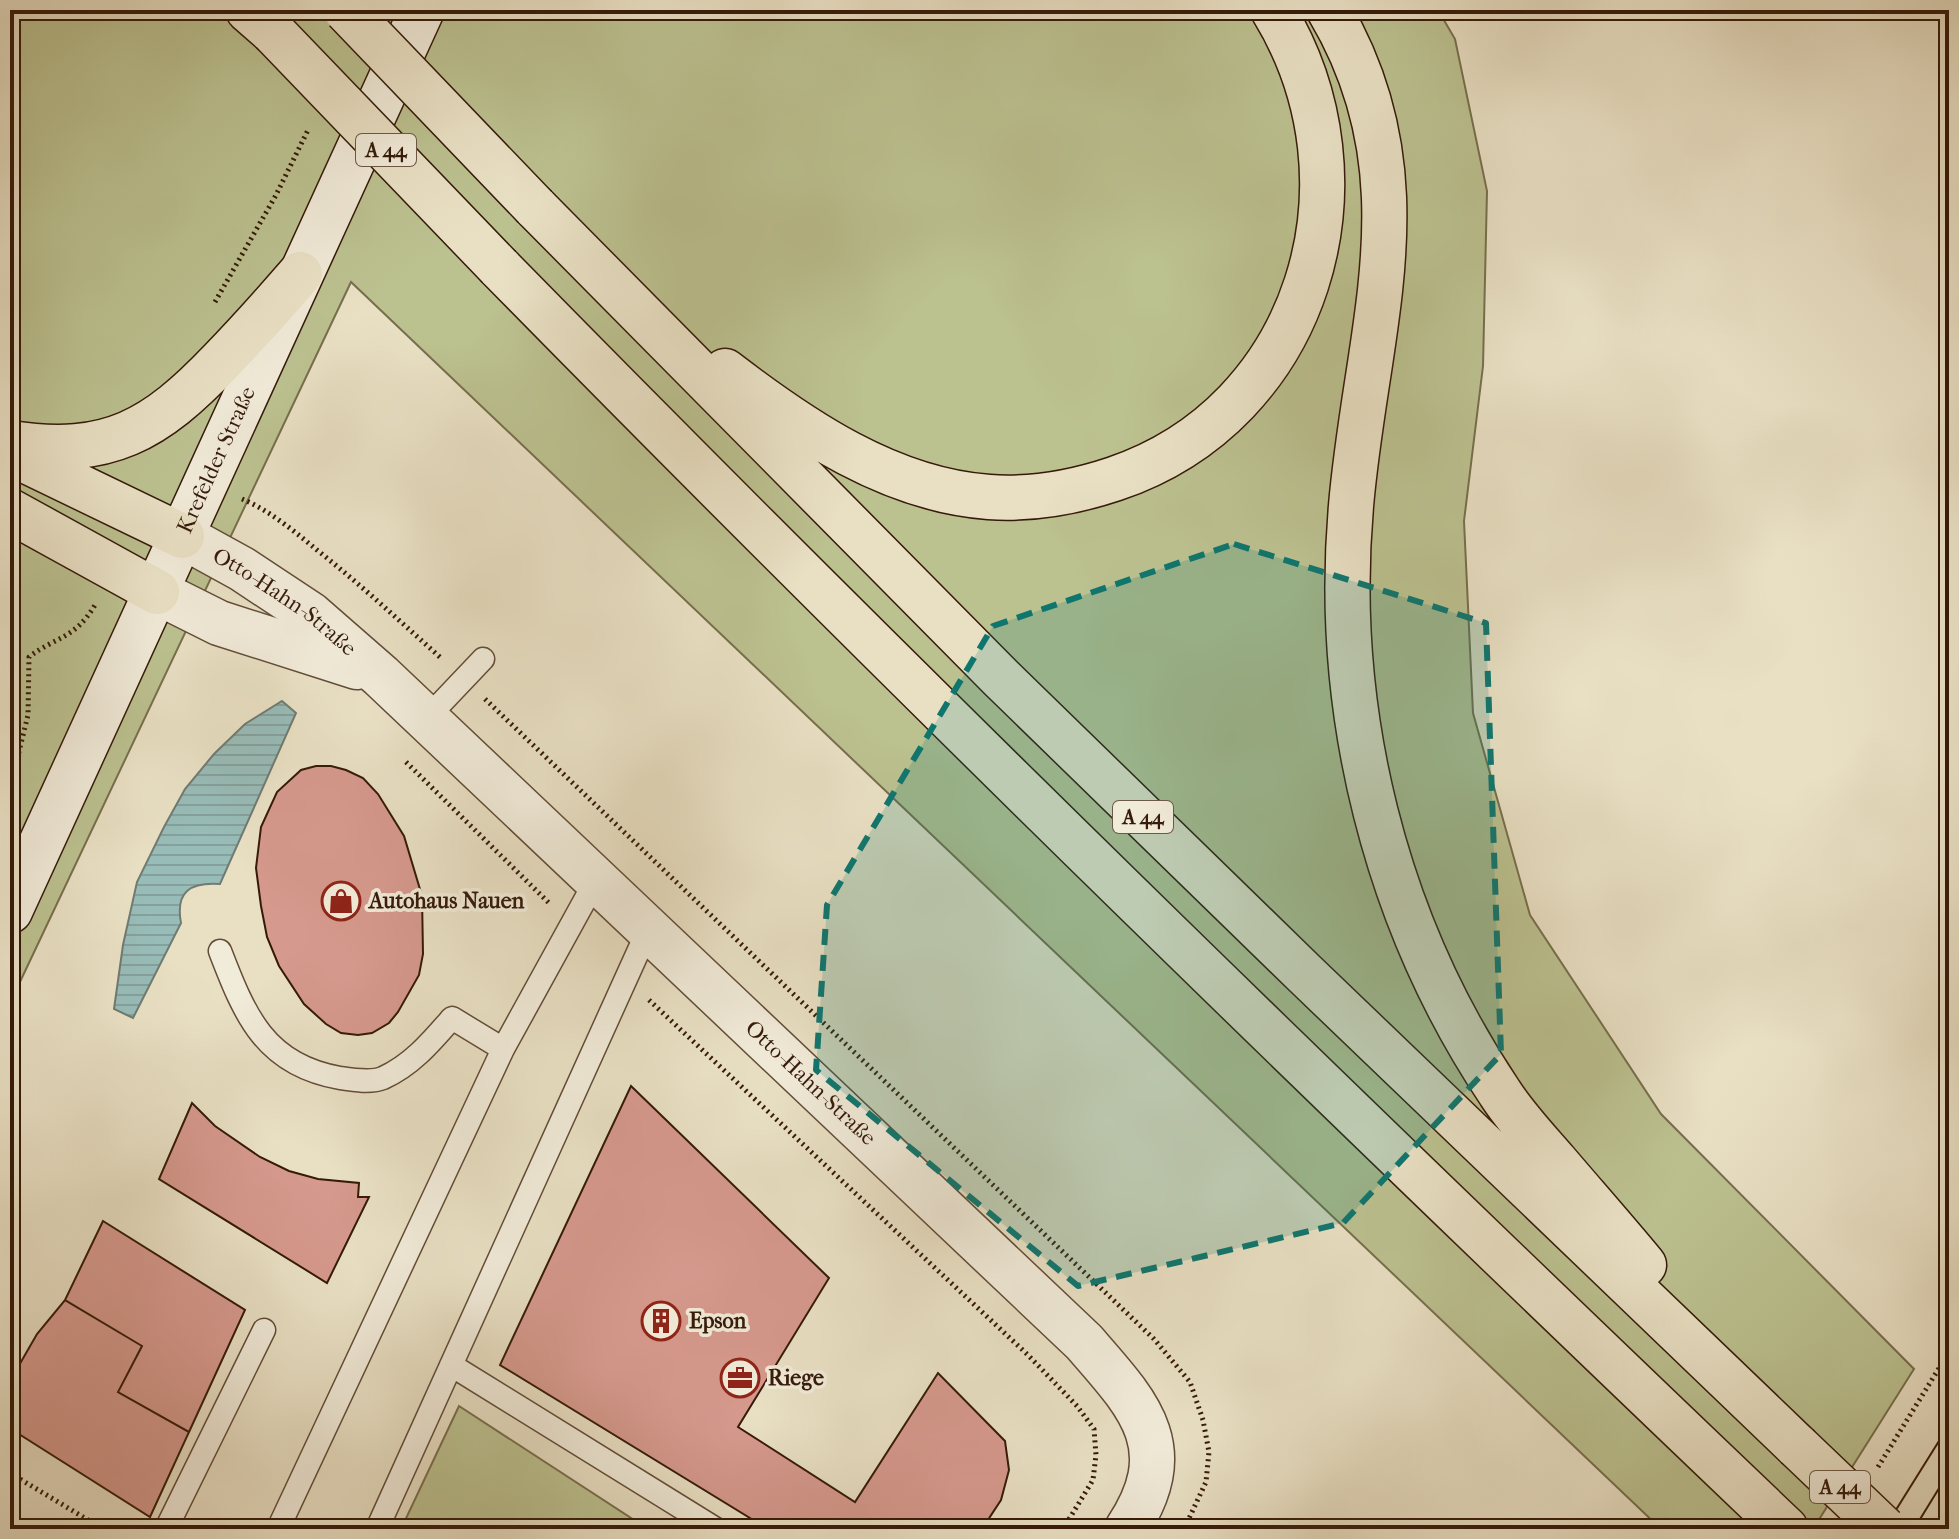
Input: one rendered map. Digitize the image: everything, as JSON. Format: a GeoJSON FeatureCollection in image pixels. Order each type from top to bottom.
{"type":"FeatureCollection","features":[{"type":"Feature","properties":{"kind":"highway","name":"A 44"},"geometry":{"type":"LineString","coordinates":[[346,10],[535,207],[1012,688],[1315,984],[1884,1529]]}},
{"type":"Feature","properties":{"kind":"highway"},"geometry":{"type":"LineString","coordinates":[[535,207],[718,365],[776,408],[854,456],[907,480],[974,495],[1027,497],[1089,487],[1164,457],[1219,418],[1246,392],[1266,366],[1304,294],[1321,228],[1324,191],[1322,158],[1311,94],[1273,10]]}},
{"type":"Feature","properties":{"kind":"highway"},"geometry":{"type":"LineString","coordinates":[[1329,10],[1349,45],[1364,84],[1378,133],[1385,194],[1382,283],[1355,463],[1347,585],[1356,725],[1383,836],[1429,964],[1449,1007],[1500,1094],[1693,1322],[1763,1413]]}},
{"type":"Feature","properties":{"kind":"highway","name":"A 44"},"geometry":{"type":"LineString","coordinates":[[257,17],[499,267],[941,713],[1169,937],[1786,1529]]}},
{"type":"Feature","properties":{"kind":"highway"},"geometry":{"type":"LineString","coordinates":[[10,443],[42,447],[80,446],[123,436],[155,421],[193,391],[300,274]]}},
{"type":"Feature","properties":{"kind":"highway"},"geometry":{"type":"LineString","coordinates":[[10,453],[182,536]]}},
{"type":"Feature","properties":{"kind":"highway"},"geometry":{"type":"LineString","coordinates":[[10,511],[157,592]]}},
{"type":"Feature","properties":{"kind":"street","name":"Krefelder Straße"},"geometry":{"type":"LineString","coordinates":[[10,911],[422,10]]}},
{"type":"Feature","properties":{"kind":"street","name":"Otto-Hahn-Straße"},"geometry":{"type":"LineString","coordinates":[[182,536],[242,569],[310,614],[381,676],[1084,1342],[1131,1396],[1151,1437],[1152,1477],[1127,1529]]}},
{"type":"Feature","properties":{"kind":"street","name":"Otto-Hahn-Straße"},"geometry":{"type":"LineString","coordinates":[[157,592],[219,623],[381,676]]}},
{"type":"Feature","properties":{"kind":"lane"},"geometry":{"type":"LineString","coordinates":[[426,719],[483,659]]}},
{"type":"Feature","properties":{"kind":"lane"},"geometry":{"type":"LineString","coordinates":[[278,1529],[503,1049],[596,880]]}},
{"type":"Feature","properties":{"kind":"lane"},"geometry":{"type":"LineString","coordinates":[[377,1529],[648,930]]}},
{"type":"Feature","properties":{"kind":"lane"},"geometry":{"type":"LineString","coordinates":[[220,951],[235,992],[251,1021],[276,1050],[298,1067],[352,1080],[379,1080],[423,1052],[452,1018],[503,1049]]}},
{"type":"Feature","properties":{"kind":"lane"},"geometry":{"type":"LineString","coordinates":[[166,1529],[264,1330]]}},
{"type":"Feature","properties":{"kind":"lane"},"geometry":{"type":"LineString","coordinates":[[451,1365],[716,1529]]}},
{"type":"Feature","properties":{"kind":"path"},"geometry":{"type":"LineString","coordinates":[[210,311],[241,260],[313,119]]}},
{"type":"Feature","properties":{"kind":"path"},"geometry":{"type":"LineString","coordinates":[[255,504],[359,584],[465,680],[1163,1350],[1190,1382],[1203,1420],[1209,1452],[1206,1482],[1184,1529]]}},
{"type":"Feature","properties":{"kind":"path"},"geometry":{"type":"LineString","coordinates":[[426,719],[399,755],[571,925]]}},
{"type":"Feature","properties":{"kind":"path"},"geometry":{"type":"LineString","coordinates":[[627,980],[1028,1355],[1077,1406],[1094,1429],[1096,1455],[1093,1480],[1063,1529]]}},
{"type":"Feature","properties":{"kind":"path"},"geometry":{"type":"LineString","coordinates":[[1873,1475],[1949,1352]]}},
{"type":"Feature","properties":{"kind":"path"},"geometry":{"type":"LineString","coordinates":[[10,1473],[103,1529]]}},
{"type":"Feature","properties":{"kind":"highlighted area"},"geometry":{"type":"Polygon","coordinates":[[[1234,544],[1486,623],[1501,1054],[1343,1223],[1078,1286],[816,1070],[827,905],[993,626],[1234,544]]]}},
{"type":"Feature","properties":{"kind":"green space"},"geometry":{"type":"Polygon","coordinates":[[[10,10],[1438,10],[1455,39],[1487,191],[1483,366],[1464,521],[1473,713],[1530,915],[1661,1114],[1914,1369],[1813,1529],[1661,1529],[351,282],[10,1003],[10,10]]]}},
{"type":"Feature","properties":{"kind":"green space"},"geometry":{"type":"Polygon","coordinates":[[[459,1406],[648,1529],[401,1529],[459,1406]]]}},
{"type":"Feature","properties":{"kind":"water"},"geometry":{"type":"Polygon","coordinates":[[[282,701],[296,713],[220,884],[201,885],[187,891],[180,903],[181,923],[133,1018],[114,1009],[123,945],[137,882],[164,827],[185,789],[214,754],[245,724],[282,701]]]}},
{"type":"Feature","properties":{"kind":"building","name":"Autohaus Nauen"},"geometry":{"type":"Polygon","coordinates":[[[316,766],[346,770],[363,778],[378,794],[404,836],[422,896],[423,954],[419,975],[398,1012],[389,1023],[372,1033],[341,1033],[304,1004],[279,966],[267,937],[256,868],[261,827],[277,792],[301,770],[316,766]]]}},
{"type":"Feature","properties":{"kind":"building","name":"Epson"},"geometry":{"type":"Polygon","coordinates":[[[631,1086],[829,1278],[738,1427],[855,1502],[938,1373],[1005,1441],[1009,1470],[1001,1500],[982,1529],[768,1529],[500,1365],[631,1086]]]}},
{"type":"Feature","properties":{"kind":"building"},"geometry":{"type":"Polygon","coordinates":[[[192,1103],[215,1126],[260,1157],[289,1171],[318,1179],[359,1183],[358,1197],[369,1197],[327,1283],[159,1179],[192,1103]]]}},
{"type":"Feature","properties":{"kind":"building"},"geometry":{"type":"Polygon","coordinates":[[[103,1221],[245,1310],[189,1432],[118,1392],[142,1346],[65,1300],[103,1221]]]}},
{"type":"Feature","properties":{"kind":"building"},"geometry":{"type":"Polygon","coordinates":[[[65,1300],[142,1346],[118,1392],[189,1432],[150,1517],[11,1429],[10,1381],[37,1334],[65,1300]]]}},
{"type":"Feature","properties":{"kind":"tram line"},"geometry":{"type":"LineString","coordinates":[[1884,1529],[1949,1425]]}},
{"type":"Feature","properties":{"kind":"tram line"},"geometry":{"type":"LineString","coordinates":[[1914,1529],[1949,1472]]}},
{"type":"Feature","properties":{"kind":"place","name":"Autohaus Nauen"},"geometry":{"type":"Point","coordinates":[341,901]}},
{"type":"Feature","properties":{"kind":"place","name":"Epson"},"geometry":{"type":"Point","coordinates":[661,1321]}},
{"type":"Feature","properties":{"kind":"place","name":"Riege"},"geometry":{"type":"Point","coordinates":[740,1378]}}]}
